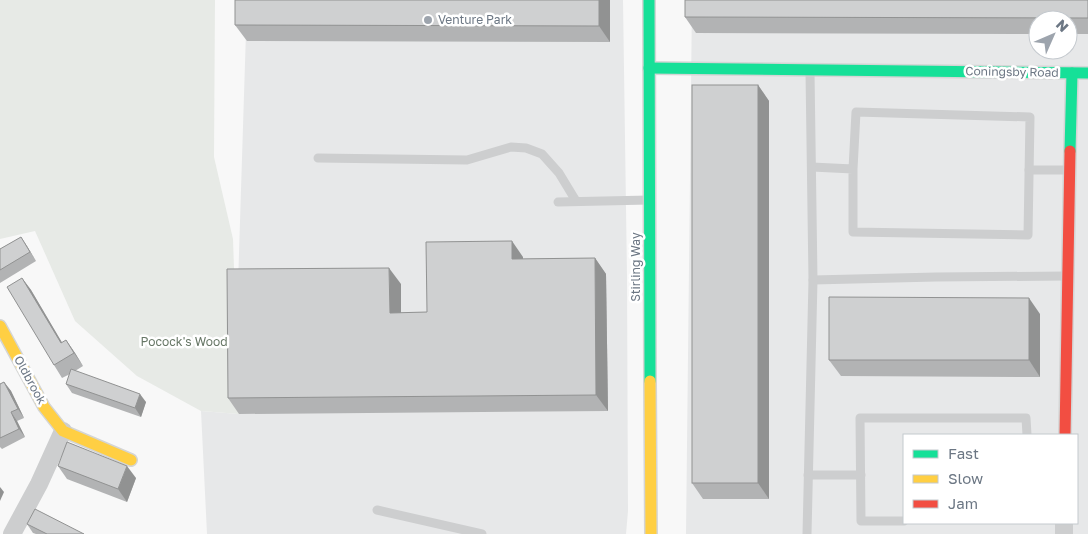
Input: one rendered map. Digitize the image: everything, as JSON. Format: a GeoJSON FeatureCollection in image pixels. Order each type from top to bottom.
{"type":"FeatureCollection","features":[{"type":"Feature","properties":{"kind":"street","name":"Stirling Way"},"geometry":{"type":"LineString","coordinates":[[649,0],[651,534]]}},
{"type":"Feature","properties":{"kind":"street","name":"Coningsby Road"},"geometry":{"type":"LineString","coordinates":[[649,68],[1072,73],[1066,434]]}},
{"type":"Feature","properties":{"kind":"street"},"geometry":{"type":"LineString","coordinates":[[1072,73],[1088,73]]}},
{"type":"Feature","properties":{"kind":"street","name":"Oldbrook"},"geometry":{"type":"LineString","coordinates":[[0,326],[44,407],[64,431],[131,460]]}},
{"type":"Feature","properties":{"kind":"street"},"geometry":{"type":"LineString","coordinates":[[12,534],[39,484],[64,431]]}},
{"type":"Feature","properties":{"kind":"lane"},"geometry":{"type":"LineString","coordinates":[[807,534],[813,280],[810,70]]}},
{"type":"Feature","properties":{"kind":"lane"},"geometry":{"type":"LineString","coordinates":[[856,112],[1030,117],[1028,235],[853,232],[853,169],[856,112]]}},
{"type":"Feature","properties":{"kind":"lane"},"geometry":{"type":"LineString","coordinates":[[318,158],[466,160],[511,147],[526,148],[542,154],[559,173],[576,202]]}},
{"type":"Feature","properties":{"kind":"lane"},"geometry":{"type":"LineString","coordinates":[[812,167],[853,169]]}},
{"type":"Feature","properties":{"kind":"lane"},"geometry":{"type":"LineString","coordinates":[[1029,170],[1070,170]]}},
{"type":"Feature","properties":{"kind":"lane"},"geometry":{"type":"LineString","coordinates":[[558,202],[649,200]]}},
{"type":"Feature","properties":{"kind":"lane"},"geometry":{"type":"LineString","coordinates":[[813,280],[1068,276]]}},
{"type":"Feature","properties":{"kind":"lane"},"geometry":{"type":"LineString","coordinates":[[903,521],[860,521],[860,418],[1026,418],[1027,434]]}},
{"type":"Feature","properties":{"kind":"lane"},"geometry":{"type":"LineString","coordinates":[[808,475],[861,475]]}},
{"type":"Feature","properties":{"kind":"lane"},"geometry":{"type":"LineString","coordinates":[[378,510],[482,534]]}},
{"type":"Feature","properties":{"kind":"shaded area"},"geometry":{"type":"Polygon","coordinates":[[[247,0],[623,0],[627,276],[628,511],[626,534],[207,534],[201,411],[239,414],[238,285],[247,0]]]}},
{"type":"Feature","properties":{"kind":"shaded area"},"geometry":{"type":"Polygon","coordinates":[[[692,0],[1088,0],[1088,534],[686,534],[692,0]]]}},
{"type":"Feature","properties":{"kind":"green space","name":"Pocock's Wood"},"geometry":{"type":"Polygon","coordinates":[[[0,0],[215,0],[214,157],[233,239],[239,414],[201,411],[137,376],[75,321],[35,231],[0,239],[0,0]]]}},
{"type":"Feature","properties":{"kind":"building"},"geometry":{"type":"Polygon","coordinates":[[[235,0],[599,0],[599,26],[235,25],[235,0]]]}},
{"type":"Feature","properties":{"kind":"building"},"geometry":{"type":"Polygon","coordinates":[[[685,0],[1088,0],[1088,18],[1078,18],[1078,10],[1028,10],[1028,18],[685,17],[685,0]]]}},
{"type":"Feature","properties":{"kind":"building"},"geometry":{"type":"Polygon","coordinates":[[[692,85],[758,85],[758,483],[692,483],[692,85]]]}},
{"type":"Feature","properties":{"kind":"building"},"geometry":{"type":"Polygon","coordinates":[[[21,237],[30,252],[0,270],[0,249],[21,237]]]}},
{"type":"Feature","properties":{"kind":"building"},"geometry":{"type":"Polygon","coordinates":[[[512,241],[512,259],[595,258],[596,395],[228,398],[227,269],[389,268],[390,313],[427,312],[426,242],[512,241]]]}},
{"type":"Feature","properties":{"kind":"building"},"geometry":{"type":"Polygon","coordinates":[[[22,278],[61,343],[66,340],[74,353],[54,365],[7,287],[22,278]]]}},
{"type":"Feature","properties":{"kind":"building"},"geometry":{"type":"Polygon","coordinates":[[[829,297],[1029,298],[1029,360],[829,360],[829,297]]]}},
{"type":"Feature","properties":{"kind":"building"},"geometry":{"type":"Polygon","coordinates":[[[71,369],[140,394],[135,408],[66,384],[71,369]]]}},
{"type":"Feature","properties":{"kind":"building"},"geometry":{"type":"Polygon","coordinates":[[[4,382],[18,409],[11,412],[19,429],[0,438],[0,384],[4,382]]]}},
{"type":"Feature","properties":{"kind":"building"},"geometry":{"type":"Polygon","coordinates":[[[67,442],[127,466],[118,489],[58,466],[67,442]]]}},
{"type":"Feature","properties":{"kind":"building"},"geometry":{"type":"Polygon","coordinates":[[[35,509],[84,534],[47,534],[27,524],[35,509]]]}},
{"type":"Feature","properties":{"kind":"traffic: fast"},"geometry":{"type":"LineString","coordinates":[[649,0],[650,381]]}},
{"type":"Feature","properties":{"kind":"traffic: fast"},"geometry":{"type":"LineString","coordinates":[[649,68],[1088,73]]}},
{"type":"Feature","properties":{"kind":"traffic: fast"},"geometry":{"type":"LineString","coordinates":[[1070,151],[1072,73]]}},
{"type":"Feature","properties":{"kind":"traffic: slow"},"geometry":{"type":"LineString","coordinates":[[0,326],[44,407],[63,431],[131,460]]}},
{"type":"Feature","properties":{"kind":"traffic: slow"},"geometry":{"type":"LineString","coordinates":[[650,381],[651,534]]}},
{"type":"Feature","properties":{"kind":"traffic: jam"},"geometry":{"type":"LineString","coordinates":[[1065,434],[1070,151]]}},
{"type":"Feature","properties":{"kind":"place","name":"Venture Park"},"geometry":{"type":"Point","coordinates":[428,20]}}]}
